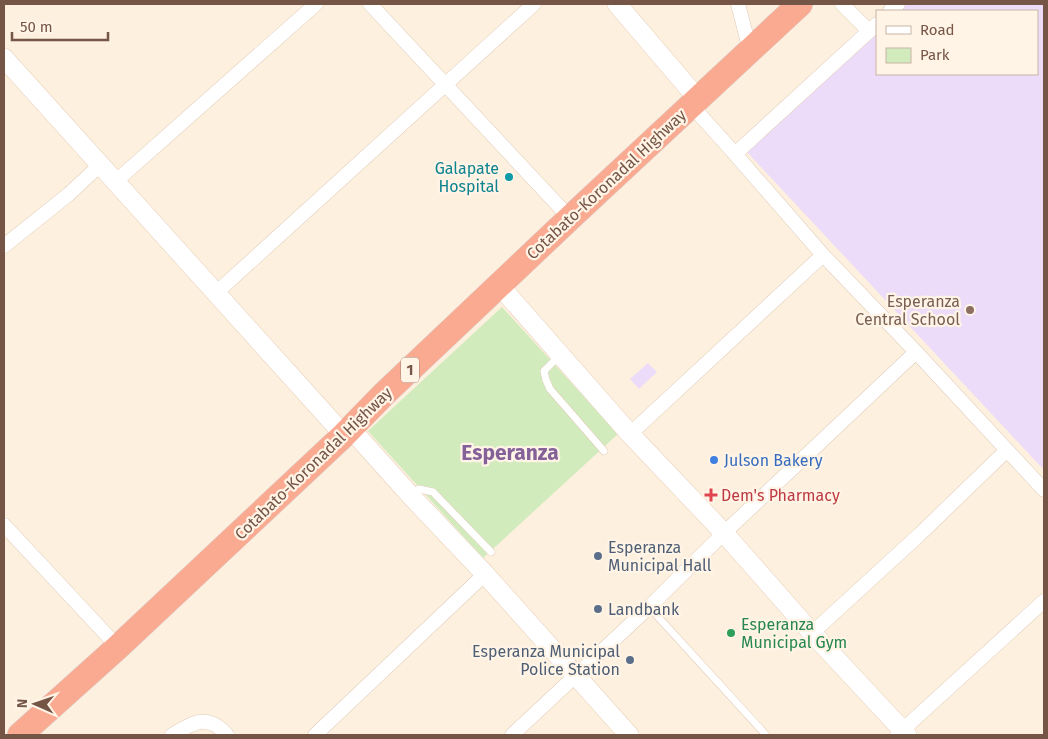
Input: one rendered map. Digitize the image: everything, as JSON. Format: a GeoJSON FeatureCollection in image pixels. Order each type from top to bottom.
{"type":"FeatureCollection","features":[{"type":"Feature","properties":{"kind":"highway","name":"Cotabato-Koronadal Highway"},"geometry":{"type":"LineString","coordinates":[[20,735],[118,647],[347,432],[384,394],[570,218],[800,4]]}},
{"type":"Feature","properties":{"kind":"street"},"geometry":{"type":"LineString","coordinates":[[115,182],[316,4]]}},
{"type":"Feature","properties":{"kind":"street"},"geometry":{"type":"LineString","coordinates":[[370,4],[570,218]]}},
{"type":"Feature","properties":{"kind":"street"},"geometry":{"type":"LineString","coordinates":[[216,293],[534,4]]}},
{"type":"Feature","properties":{"kind":"street"},"geometry":{"type":"LineString","coordinates":[[616,4],[735,154],[823,255],[1044,490]]}},
{"type":"Feature","properties":{"kind":"street"},"geometry":{"type":"LineString","coordinates":[[738,4],[750,50]]}},
{"type":"Feature","properties":{"kind":"street"},"geometry":{"type":"LineString","coordinates":[[735,154],[873,27],[842,4]]}},
{"type":"Feature","properties":{"kind":"street"},"geometry":{"type":"LineString","coordinates":[[4,58],[216,293],[485,574],[629,735]]}},
{"type":"Feature","properties":{"kind":"street"},"geometry":{"type":"LineString","coordinates":[[4,246],[69,194],[100,165]]}},
{"type":"Feature","properties":{"kind":"street"},"geometry":{"type":"LineString","coordinates":[[630,434],[823,255]]}},
{"type":"Feature","properties":{"kind":"street"},"geometry":{"type":"LineString","coordinates":[[499,285],[630,434],[724,533],[902,733],[1044,601]]}},
{"type":"Feature","properties":{"kind":"street"},"geometry":{"type":"LineString","coordinates":[[512,735],[916,352]]}},
{"type":"Feature","properties":{"kind":"street"},"geometry":{"type":"LineString","coordinates":[[812,633],[1008,450]]}},
{"type":"Feature","properties":{"kind":"street"},"geometry":{"type":"LineString","coordinates":[[4,525],[118,647]]}},
{"type":"Feature","properties":{"kind":"street"},"geometry":{"type":"LineString","coordinates":[[315,735],[485,574]]}},
{"type":"Feature","properties":{"kind":"street"},"geometry":{"type":"LineString","coordinates":[[172,735],[196,722],[206,721],[214,724],[227,735]]}},
{"type":"Feature","properties":{"kind":"lane"},"geometry":{"type":"LineString","coordinates":[[560,355],[544,371],[550,389],[604,450]]}},
{"type":"Feature","properties":{"kind":"lane"},"geometry":{"type":"LineString","coordinates":[[411,496],[419,489],[433,492],[491,552]]}},
{"type":"Feature","properties":{"kind":"lane"},"geometry":{"type":"LineString","coordinates":[[649,607],[766,735]]}},
{"type":"Feature","properties":{"kind":"shaded area","name":"Esperanza Central School"},"geometry":{"type":"Polygon","coordinates":[[[906,4],[1044,4],[1044,470],[746,151],[876,31],[876,75],[1038,75],[1038,10],[898,10],[906,4]]]}},
{"type":"Feature","properties":{"kind":"shaded area"},"geometry":{"type":"Polygon","coordinates":[[[648,363],[657,372],[639,389],[630,379],[648,363]]]}},
{"type":"Feature","properties":{"kind":"green space"},"geometry":{"type":"Polygon","coordinates":[[[502,307],[618,434],[483,558],[368,431],[502,307]]]}},
{"type":"Feature","properties":{"kind":"place","name":"Galapate Hospital"},"geometry":{"type":"Point","coordinates":[509,177]}},
{"type":"Feature","properties":{"kind":"place","name":"Esperanza Central School"},"geometry":{"type":"Point","coordinates":[970,310]}},
{"type":"Feature","properties":{"kind":"place","name":"Julson Bakery"},"geometry":{"type":"Point","coordinates":[714,460]}},
{"type":"Feature","properties":{"kind":"place","name":"Dem's Pharmacy"},"geometry":{"type":"Point","coordinates":[711,495]}},
{"type":"Feature","properties":{"kind":"place","name":"Esperanza Municipal Hall"},"geometry":{"type":"Point","coordinates":[598,556]}},
{"type":"Feature","properties":{"kind":"place","name":"Landbank"},"geometry":{"type":"Point","coordinates":[598,609]}},
{"type":"Feature","properties":{"kind":"place","name":"Esperanza Municipal Gym"},"geometry":{"type":"Point","coordinates":[731,633]}},
{"type":"Feature","properties":{"kind":"place","name":"Esperanza Municipal Police Station"},"geometry":{"type":"Point","coordinates":[630,660]}},
{"type":"Feature","properties":{"kind":"district","name":"Esperanza"},"geometry":{"type":"Point","coordinates":[510,453]}}]}
